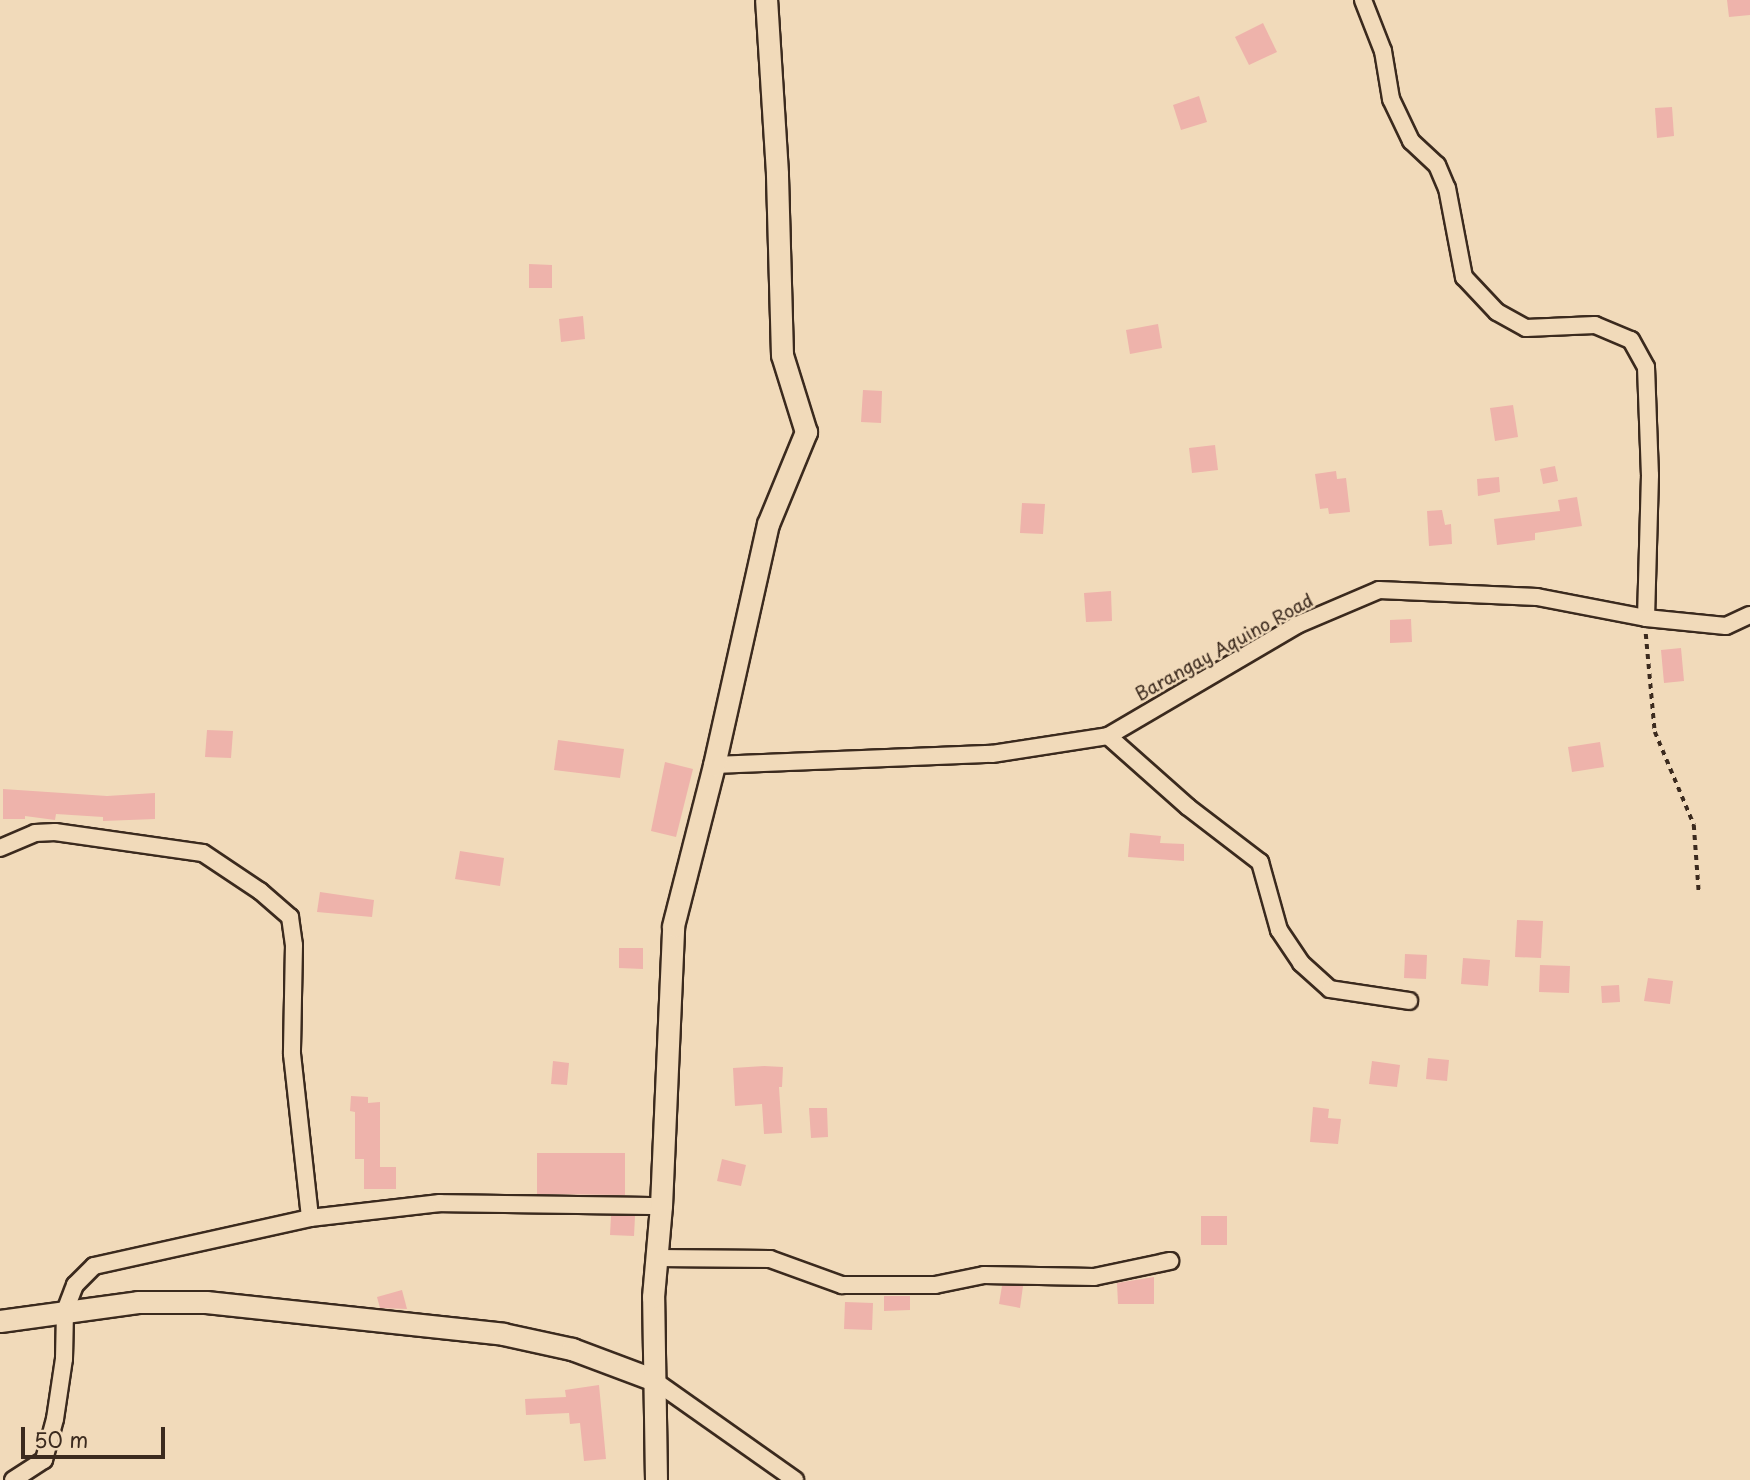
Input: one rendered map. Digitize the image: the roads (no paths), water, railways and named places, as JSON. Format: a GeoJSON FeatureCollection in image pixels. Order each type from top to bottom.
{"type":"FeatureCollection","features":[{"type":"Feature","properties":{"kind":"street"},"geometry":{"type":"LineString","coordinates":[[656,1480],[652,1378],[673,926],[714,765],[768,524],[806,432],[782,355],[777,173],[765,0]]}},
{"type":"Feature","properties":{"kind":"street"},"geometry":{"type":"LineString","coordinates":[[1363,0],[1383,51],[1391,99],[1412,141],[1437,165],[1447,188],[1464,277],[1497,312],[1526,328],[1595,325],[1631,340],[1646,367],[1650,475],[1646,618]]}},
{"type":"Feature","properties":{"kind":"street","name":"Barangay Aquino Road"},"geometry":{"type":"LineString","coordinates":[[714,765],[992,754],[1108,736],[1297,625],[1379,590],[1537,597],[1646,618],[1726,626],[1750,615]]}},
{"type":"Feature","properties":{"kind":"street"},"geometry":{"type":"LineString","coordinates":[[1108,736],[1188,807],[1260,862],[1279,930],[1301,963],[1330,989],[1409,1001]]}},
{"type":"Feature","properties":{"kind":"street"},"geometry":{"type":"LineString","coordinates":[[0,848],[34,833],[55,832],[203,853],[260,891],[290,917],[294,945],[292,1054],[310,1218]]}},
{"type":"Feature","properties":{"kind":"street"},"geometry":{"type":"LineString","coordinates":[[13,1480],[44,1460],[55,1419],[64,1359],[65,1311],[75,1285],[94,1266],[310,1218],[440,1203],[661,1206]]}},
{"type":"Feature","properties":{"kind":"street"},"geometry":{"type":"LineString","coordinates":[[657,1258],[770,1259],[842,1285],[935,1285],[984,1275],[1094,1277],[1170,1261]]}},
{"type":"Feature","properties":{"kind":"street"},"geometry":{"type":"LineString","coordinates":[[0,1321],[138,1303],[205,1302],[503,1334],[572,1349],[652,1378],[795,1480]]}}]}
